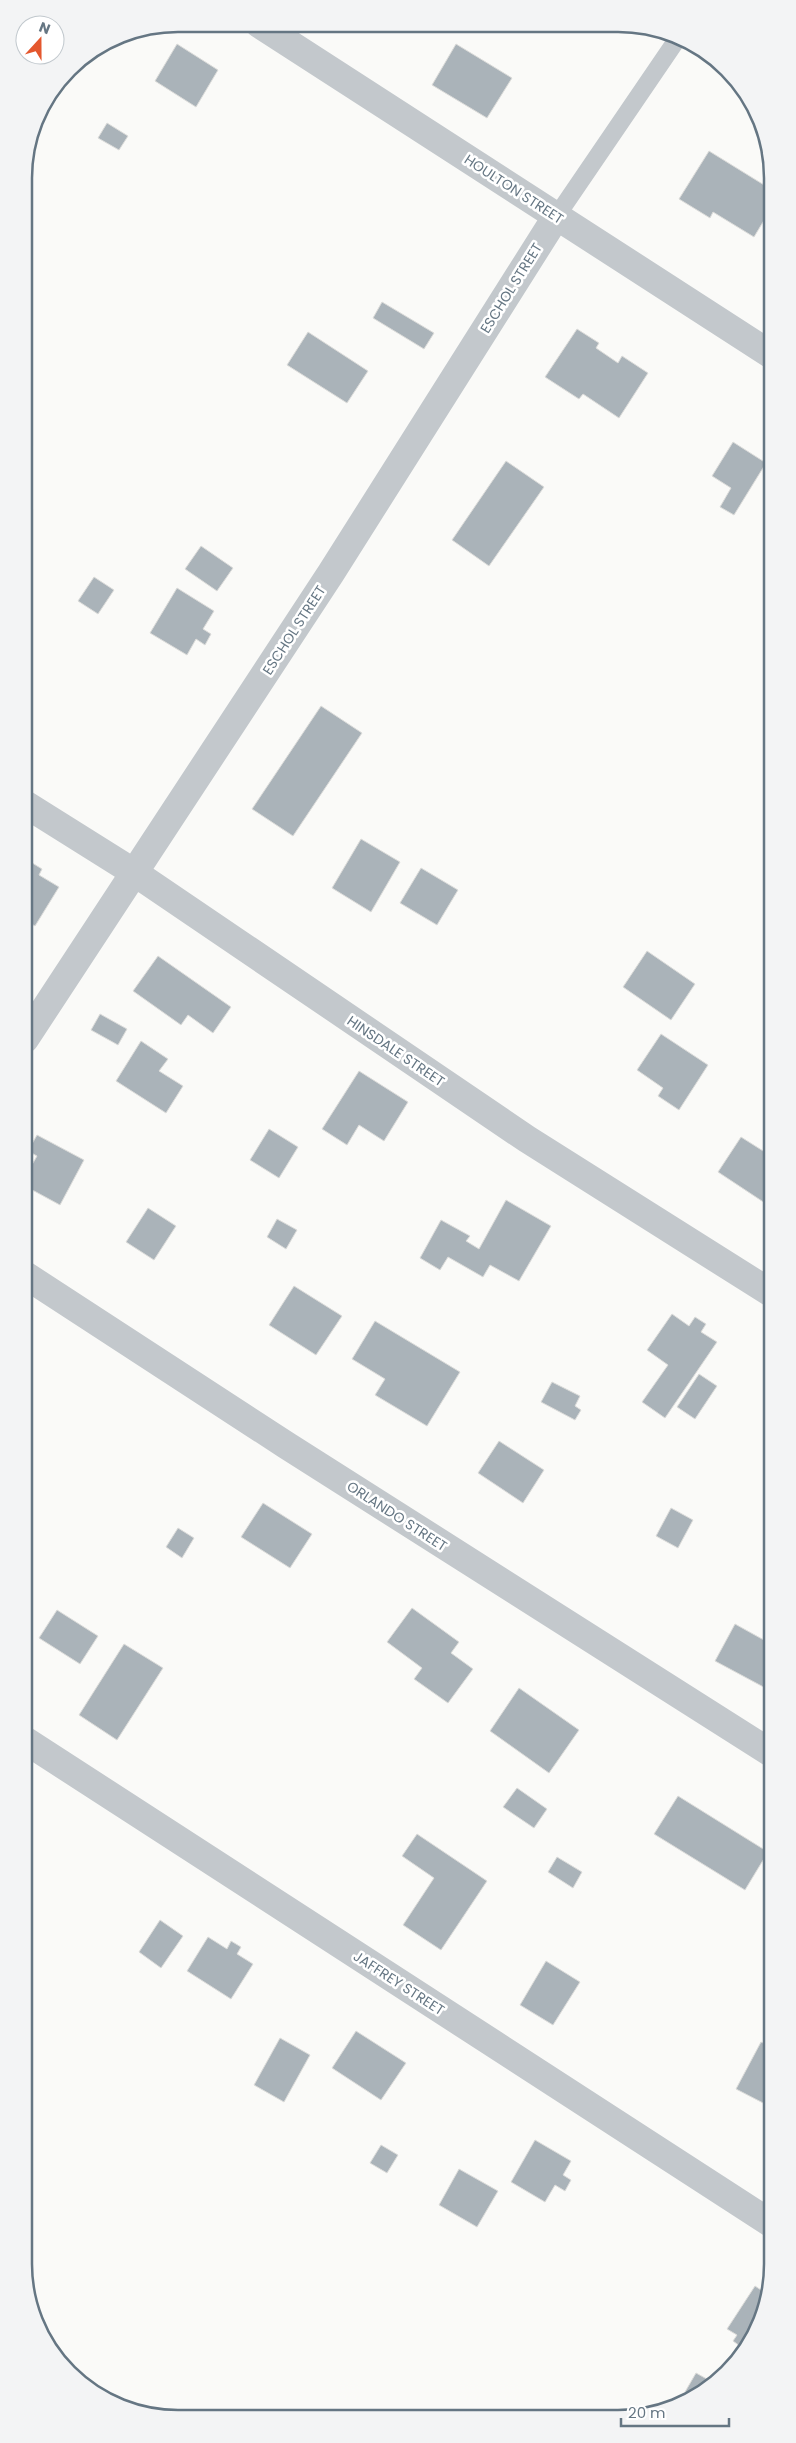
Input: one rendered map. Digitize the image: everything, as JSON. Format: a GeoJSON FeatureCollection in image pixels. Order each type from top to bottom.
{"type":"FeatureCollection","features":[{"type":"Feature","properties":{"kind":"street","name":"HOULTON STREET"},"geometry":{"type":"LineString","coordinates":[[271,32],[764,350]]}},
{"type":"Feature","properties":{"kind":"street","name":"ESCHOL STREET"},"geometry":{"type":"LineString","coordinates":[[33,1028],[331,573],[556,216]]}},
{"type":"Feature","properties":{"kind":"street","name":"HINSDALE STREET"},"geometry":{"type":"LineString","coordinates":[[33,809],[135,873],[527,1139],[763,1288]]}},
{"type":"Feature","properties":{"kind":"street","name":"ORLANDO STREET"},"geometry":{"type":"LineString","coordinates":[[32,1280],[294,1450],[763,1748]]}},
{"type":"Feature","properties":{"kind":"street","name":"JAFFREY STREET"},"geometry":{"type":"LineString","coordinates":[[32,1745],[763,2218]]}},
{"type":"Feature","properties":{"kind":"lane"},"geometry":{"type":"LineString","coordinates":[[556,216],[674,44]]}},
{"type":"Feature","properties":{"kind":"building"},"geometry":{"type":"Polygon","coordinates":[[[177,44],[218,70],[196,107],[155,81],[177,44]]]}},
{"type":"Feature","properties":{"kind":"building"},"geometry":{"type":"Polygon","coordinates":[[[456,44],[512,78],[487,118],[432,85],[456,44]]]}},
{"type":"Feature","properties":{"kind":"building"},"geometry":{"type":"Polygon","coordinates":[[[107,123],[128,136],[119,150],[98,138],[107,123]]]}},
{"type":"Feature","properties":{"kind":"building"},"geometry":{"type":"Polygon","coordinates":[[[709,151],[764,185],[764,220],[754,237],[713,212],[710,218],[679,199],[709,151]]]}},
{"type":"Feature","properties":{"kind":"building"},"geometry":{"type":"Polygon","coordinates":[[[382,302],[434,333],[424,349],[373,318],[382,302]]]}},
{"type":"Feature","properties":{"kind":"building"},"geometry":{"type":"Polygon","coordinates":[[[577,329],[599,343],[596,348],[618,363],[622,356],[648,373],[619,418],[583,394],[579,399],[545,377],[577,329]]]}},
{"type":"Feature","properties":{"kind":"building"},"geometry":{"type":"Polygon","coordinates":[[[308,332],[368,371],[347,403],[287,365],[308,332]]]}},
{"type":"Feature","properties":{"kind":"building"},"geometry":{"type":"Polygon","coordinates":[[[733,442],[764,462],[764,466],[734,515],[720,507],[731,488],[712,476],[733,442]]]}},
{"type":"Feature","properties":{"kind":"building"},"geometry":{"type":"Polygon","coordinates":[[[506,461],[544,487],[489,566],[452,540],[506,461]]]}},
{"type":"Feature","properties":{"kind":"building"},"geometry":{"type":"Polygon","coordinates":[[[201,546],[233,568],[217,591],[185,569],[201,546]]]}},
{"type":"Feature","properties":{"kind":"building"},"geometry":{"type":"Polygon","coordinates":[[[94,577],[114,590],[98,614],[78,601],[94,577]]]}},
{"type":"Feature","properties":{"kind":"building"},"geometry":{"type":"Polygon","coordinates":[[[177,588],[214,611],[203,629],[211,634],[205,645],[196,639],[187,655],[150,633],[177,588]]]}},
{"type":"Feature","properties":{"kind":"building"},"geometry":{"type":"Polygon","coordinates":[[[321,706],[362,733],[293,836],[252,809],[321,706]]]}},
{"type":"Feature","properties":{"kind":"building"},"geometry":{"type":"Polygon","coordinates":[[[361,839],[400,862],[371,912],[332,888],[361,839]]]}},
{"type":"Feature","properties":{"kind":"building"},"geometry":{"type":"Polygon","coordinates":[[[33,863],[42,869],[39,875],[59,887],[35,926],[33,925],[33,863]]]}},
{"type":"Feature","properties":{"kind":"building"},"geometry":{"type":"Polygon","coordinates":[[[421,868],[458,890],[437,925],[400,903],[421,868]]]}},
{"type":"Feature","properties":{"kind":"building"},"geometry":{"type":"Polygon","coordinates":[[[647,951],[695,984],[671,1020],[623,987],[647,951]]]}},
{"type":"Feature","properties":{"kind":"building"},"geometry":{"type":"Polygon","coordinates":[[[158,956],[231,1007],[213,1033],[188,1015],[181,1025],[133,991],[158,956]]]}},
{"type":"Feature","properties":{"kind":"building"},"geometry":{"type":"Polygon","coordinates":[[[100,1014],[127,1029],[118,1045],[91,1030],[100,1014]]]}},
{"type":"Feature","properties":{"kind":"building"},"geometry":{"type":"Polygon","coordinates":[[[661,1034],[708,1065],[679,1110],[658,1096],[663,1088],[637,1070],[661,1034]]]}},
{"type":"Feature","properties":{"kind":"building"},"geometry":{"type":"Polygon","coordinates":[[[141,1041],[168,1059],[159,1071],[183,1086],[166,1113],[116,1081],[141,1041]]]}},
{"type":"Feature","properties":{"kind":"building"},"geometry":{"type":"Polygon","coordinates":[[[359,1071],[408,1102],[384,1141],[359,1125],[347,1145],[322,1129],[359,1071]]]}},
{"type":"Feature","properties":{"kind":"building"},"geometry":{"type":"Polygon","coordinates":[[[269,1129],[298,1147],[279,1178],[250,1160],[269,1129]]]}},
{"type":"Feature","properties":{"kind":"building"},"geometry":{"type":"Polygon","coordinates":[[[37,1135],[84,1160],[60,1205],[33,1190],[33,1164],[37,1156],[33,1154],[33,1143],[37,1135]]]}},
{"type":"Feature","properties":{"kind":"building"},"geometry":{"type":"Polygon","coordinates":[[[741,1137],[764,1151],[764,1202],[718,1172],[741,1137]]]}},
{"type":"Feature","properties":{"kind":"building"},"geometry":{"type":"Polygon","coordinates":[[[506,1200],[551,1226],[519,1281],[490,1265],[483,1277],[448,1257],[440,1270],[420,1258],[441,1220],[470,1236],[466,1241],[479,1249],[506,1200]]]}},
{"type":"Feature","properties":{"kind":"building"},"geometry":{"type":"Polygon","coordinates":[[[148,1208],[176,1226],[154,1260],[126,1242],[148,1208]]]}},
{"type":"Feature","properties":{"kind":"building"},"geometry":{"type":"Polygon","coordinates":[[[277,1219],[297,1230],[286,1249],[267,1237],[277,1219]]]}},
{"type":"Feature","properties":{"kind":"building"},"geometry":{"type":"Polygon","coordinates":[[[294,1286],[342,1316],[316,1355],[269,1325],[294,1286]]]}},
{"type":"Feature","properties":{"kind":"building"},"geometry":{"type":"Polygon","coordinates":[[[672,1314],[689,1326],[695,1317],[706,1324],[701,1332],[717,1342],[665,1418],[642,1402],[668,1365],[647,1350],[672,1314]]]}},
{"type":"Feature","properties":{"kind":"building"},"geometry":{"type":"Polygon","coordinates":[[[375,1321],[460,1372],[427,1426],[375,1395],[385,1379],[352,1359],[375,1321]]]}},
{"type":"Feature","properties":{"kind":"building"},"geometry":{"type":"Polygon","coordinates":[[[699,1374],[717,1386],[695,1419],[677,1407],[699,1374]]]}},
{"type":"Feature","properties":{"kind":"building"},"geometry":{"type":"Polygon","coordinates":[[[552,1382],[580,1396],[575,1406],[581,1410],[575,1420],[541,1402],[552,1382]]]}},
{"type":"Feature","properties":{"kind":"building"},"geometry":{"type":"Polygon","coordinates":[[[499,1441],[544,1470],[523,1503],[478,1473],[499,1441]]]}},
{"type":"Feature","properties":{"kind":"building"},"geometry":{"type":"Polygon","coordinates":[[[263,1503],[312,1534],[290,1568],[241,1537],[263,1503]]]}},
{"type":"Feature","properties":{"kind":"building"},"geometry":{"type":"Polygon","coordinates":[[[671,1508],[693,1520],[678,1548],[656,1536],[671,1508]]]}},
{"type":"Feature","properties":{"kind":"building"},"geometry":{"type":"Polygon","coordinates":[[[178,1528],[194,1538],[182,1558],[166,1547],[178,1528]]]}},
{"type":"Feature","properties":{"kind":"building"},"geometry":{"type":"Polygon","coordinates":[[[412,1608],[459,1642],[451,1653],[473,1669],[448,1703],[414,1679],[422,1668],[387,1642],[412,1608]]]}},
{"type":"Feature","properties":{"kind":"building"},"geometry":{"type":"Polygon","coordinates":[[[57,1610],[98,1636],[80,1664],[39,1638],[57,1610]]]}},
{"type":"Feature","properties":{"kind":"building"},"geometry":{"type":"Polygon","coordinates":[[[735,1624],[763,1640],[763,1687],[715,1661],[735,1624]]]}},
{"type":"Feature","properties":{"kind":"building"},"geometry":{"type":"Polygon","coordinates":[[[124,1644],[163,1668],[117,1740],[79,1715],[124,1644]]]}},
{"type":"Feature","properties":{"kind":"building"},"geometry":{"type":"Polygon","coordinates":[[[519,1688],[579,1730],[549,1773],[490,1731],[519,1688]]]}},
{"type":"Feature","properties":{"kind":"building"},"geometry":{"type":"Polygon","coordinates":[[[517,1788],[547,1809],[534,1828],[503,1807],[517,1788]]]}},
{"type":"Feature","properties":{"kind":"building"},"geometry":{"type":"Polygon","coordinates":[[[678,1796],[763,1849],[763,1860],[745,1890],[654,1834],[678,1796]]]}},
{"type":"Feature","properties":{"kind":"building"},"geometry":{"type":"Polygon","coordinates":[[[417,1834],[487,1881],[441,1950],[403,1925],[434,1878],[402,1856],[417,1834]]]}},
{"type":"Feature","properties":{"kind":"building"},"geometry":{"type":"Polygon","coordinates":[[[557,1857],[582,1872],[573,1888],[548,1872],[557,1857]]]}},
{"type":"Feature","properties":{"kind":"building"},"geometry":{"type":"Polygon","coordinates":[[[160,1920],[183,1936],[161,1968],[139,1952],[160,1920]]]}},
{"type":"Feature","properties":{"kind":"building"},"geometry":{"type":"Polygon","coordinates":[[[208,1937],[227,1949],[231,1941],[241,1947],[237,1954],[253,1964],[231,1999],[187,1971],[208,1937]]]}},
{"type":"Feature","properties":{"kind":"building"},"geometry":{"type":"Polygon","coordinates":[[[546,1961],[580,1982],[553,2025],[520,2005],[546,1961]]]}},
{"type":"Feature","properties":{"kind":"building"},"geometry":{"type":"Polygon","coordinates":[[[356,2031],[406,2063],[381,2100],[332,2068],[356,2031]]]}},
{"type":"Feature","properties":{"kind":"building"},"geometry":{"type":"Polygon","coordinates":[[[280,2038],[310,2055],[284,2102],[254,2085],[280,2038]]]}},
{"type":"Feature","properties":{"kind":"building"},"geometry":{"type":"Polygon","coordinates":[[[761,2042],[763,2043],[763,2103],[736,2089],[761,2042]]]}},
{"type":"Feature","properties":{"kind":"building"},"geometry":{"type":"Polygon","coordinates":[[[535,2140],[571,2161],[563,2175],[571,2180],[565,2191],[555,2185],[545,2202],[511,2182],[535,2140]]]}},
{"type":"Feature","properties":{"kind":"building"},"geometry":{"type":"Polygon","coordinates":[[[381,2145],[398,2155],[387,2173],[370,2163],[381,2145]]]}},
{"type":"Feature","properties":{"kind":"building"},"geometry":{"type":"Polygon","coordinates":[[[459,2169],[498,2191],[477,2227],[439,2205],[459,2169]]]}},
{"type":"Feature","properties":{"kind":"building"},"geometry":{"type":"Polygon","coordinates":[[[755,2286],[761,2290],[759,2302],[752,2320],[738,2345],[733,2341],[737,2335],[727,2329],[755,2286]]]}},
{"type":"Feature","properties":{"kind":"building"},"geometry":{"type":"Polygon","coordinates":[[[696,2373],[707,2379],[699,2386],[685,2392],[696,2373]]]}}]}
